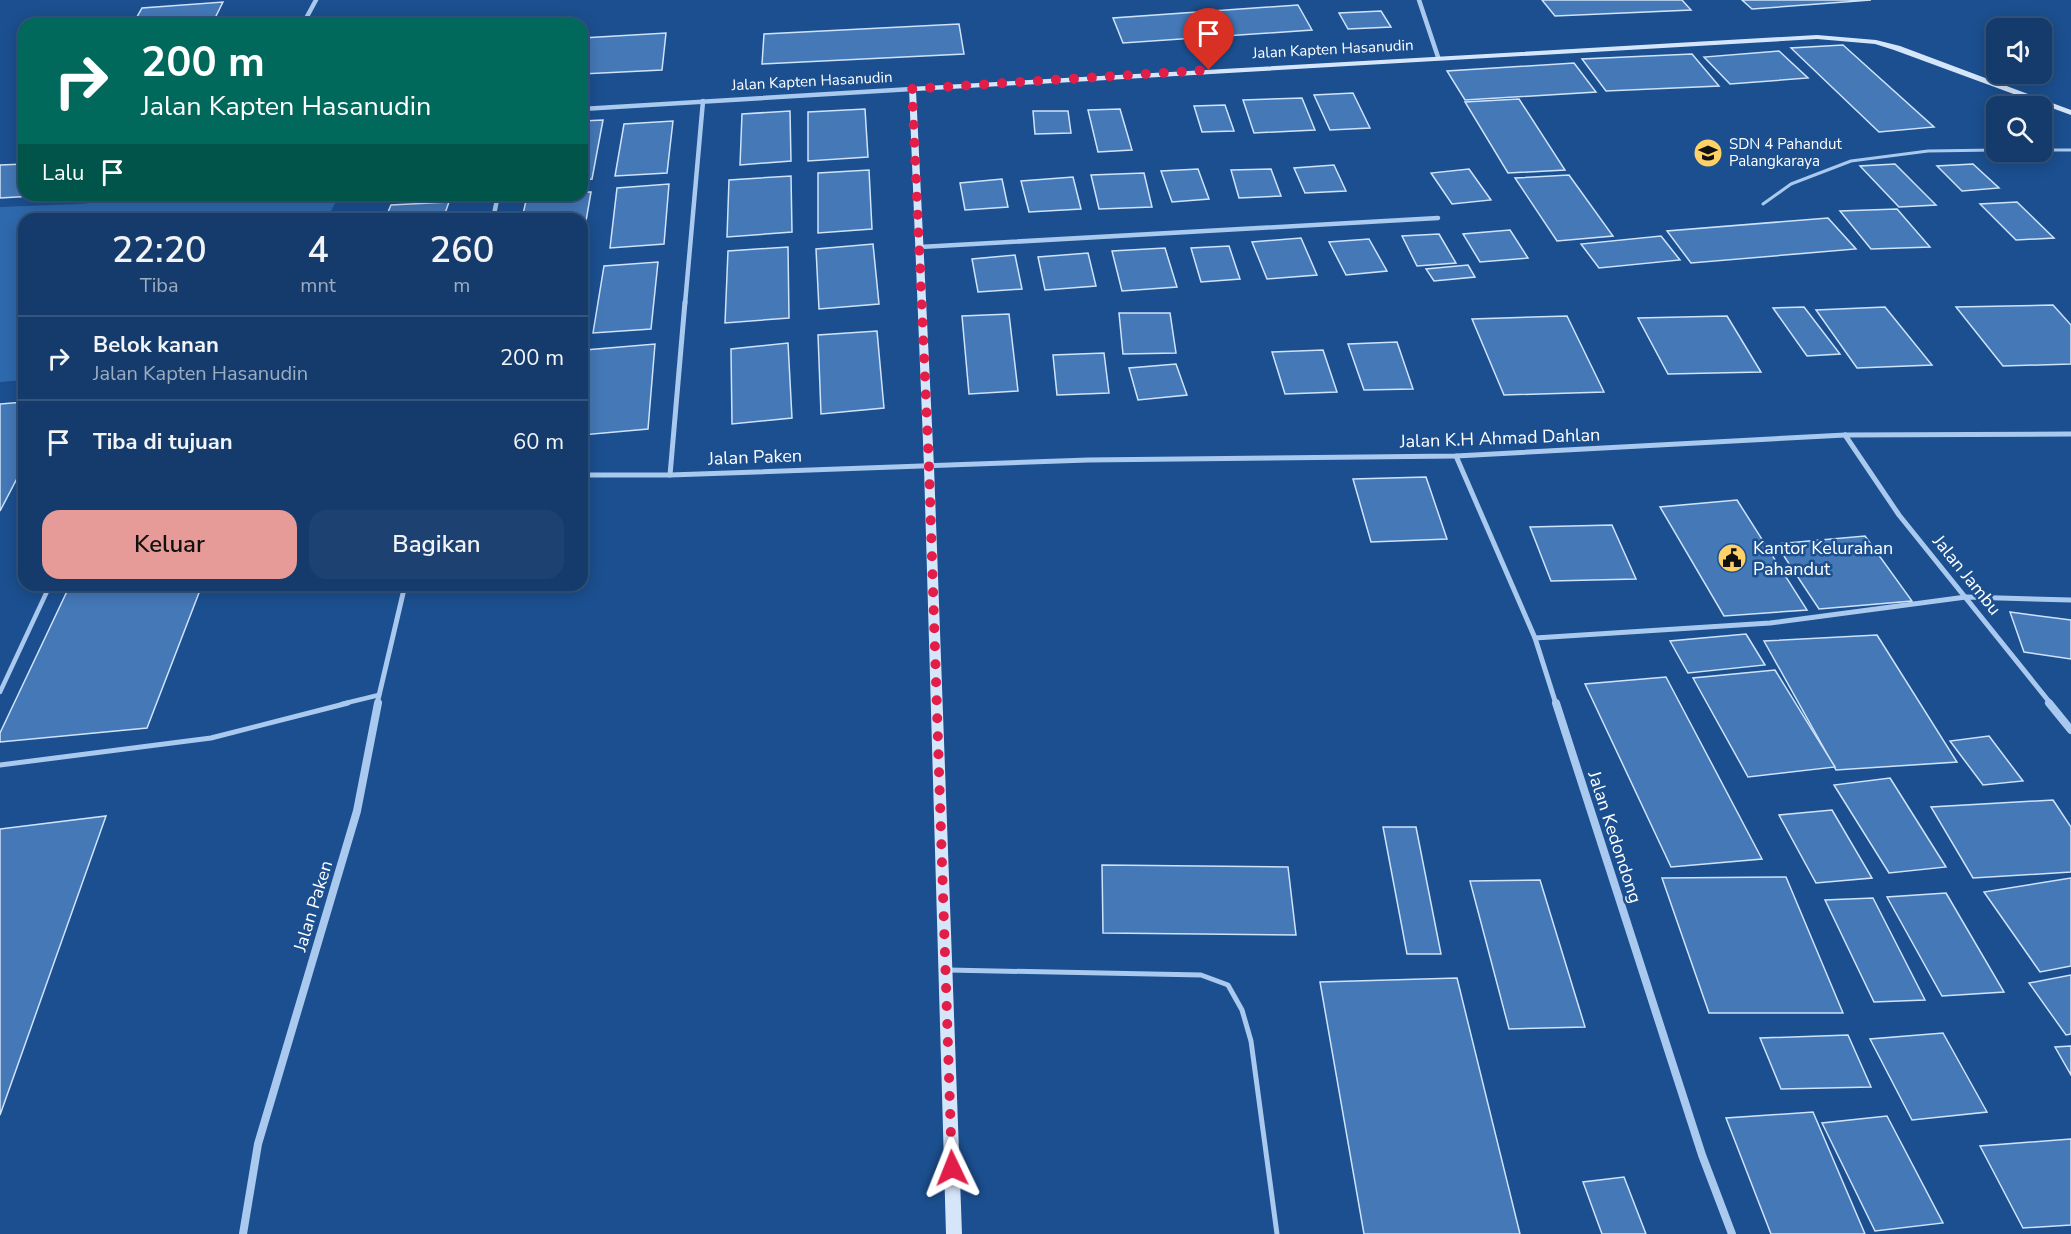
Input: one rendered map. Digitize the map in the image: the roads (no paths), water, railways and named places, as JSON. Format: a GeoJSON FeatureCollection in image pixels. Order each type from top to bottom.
{"type":"FeatureCollection","features":[{"type":"Feature","properties":{"kind":"street"},"geometry":{"type":"LineString","coordinates":[[306,18],[316,0]]}},
{"type":"Feature","properties":{"kind":"street","name":"Jalan Kapten Hasanudin"},"geometry":{"type":"LineString","coordinates":[[1419,0],[1438,57]]}},
{"type":"Feature","properties":{"kind":"street","name":"Jalan Kapten Hasanudin"},"geometry":{"type":"LineString","coordinates":[[588,109],[1763,38],[1816,37],[1876,42],[2071,113]]}},
{"type":"Feature","properties":{"kind":"street"},"geometry":{"type":"LineString","coordinates":[[912,89],[929,467],[954,1234]]}},
{"type":"Feature","properties":{"kind":"street"},"geometry":{"type":"LineString","coordinates":[[670,475],[703,101]]}},
{"type":"Feature","properties":{"kind":"street"},"geometry":{"type":"LineString","coordinates":[[920,247],[1438,219]]}},
{"type":"Feature","properties":{"kind":"street","name":"Jalan K.H Ahmad Dahlan"},"geometry":{"type":"LineString","coordinates":[[929,467],[1088,460],[1456,456],[1845,435],[2071,434]]}},
{"type":"Feature","properties":{"kind":"street","name":"Jalan Jambu"},"geometry":{"type":"LineString","coordinates":[[1845,435],[1899,515],[2071,730]]}},
{"type":"Feature","properties":{"kind":"street","name":"Jalan Kedondong"},"geometry":{"type":"LineString","coordinates":[[1456,456],[1535,638],[1702,1155],[1732,1234]]}},
{"type":"Feature","properties":{"kind":"street","name":"Jalan Paken"},"geometry":{"type":"LineString","coordinates":[[588,475],[670,475],[929,467]]}},
{"type":"Feature","properties":{"kind":"street","name":"Jalan Paken"},"geometry":{"type":"LineString","coordinates":[[243,1234],[258,1144],[357,811],[379,695],[404,591]]}},
{"type":"Feature","properties":{"kind":"street"},"geometry":{"type":"LineString","coordinates":[[1535,638],[1770,623],[1966,597],[2071,600]]}},
{"type":"Feature","properties":{"kind":"lane"},"geometry":{"type":"LineString","coordinates":[[1763,204],[1791,184],[1851,161],[1928,151],[1986,150]]}},
{"type":"Feature","properties":{"kind":"lane"},"geometry":{"type":"LineString","coordinates":[[2052,150],[2071,150]]}},
{"type":"Feature","properties":{"kind":"lane"},"geometry":{"type":"LineString","coordinates":[[0,692],[47,591]]}},
{"type":"Feature","properties":{"kind":"lane"},"geometry":{"type":"LineString","coordinates":[[0,765],[212,738],[379,695]]}},
{"type":"Feature","properties":{"kind":"lane"},"geometry":{"type":"LineString","coordinates":[[945,970],[1201,975],[1228,985],[1242,1010],[1251,1041],[1277,1234]]}},
{"type":"Feature","properties":{"kind":"place","name":"SDN 4 Pahandut Palangkaraya"},"geometry":{"type":"Point","coordinates":[1708,153]}},
{"type":"Feature","properties":{"kind":"place","name":"Kantor Kelurahan Pahandut"},"geometry":{"type":"Point","coordinates":[1732,558]}}]}
